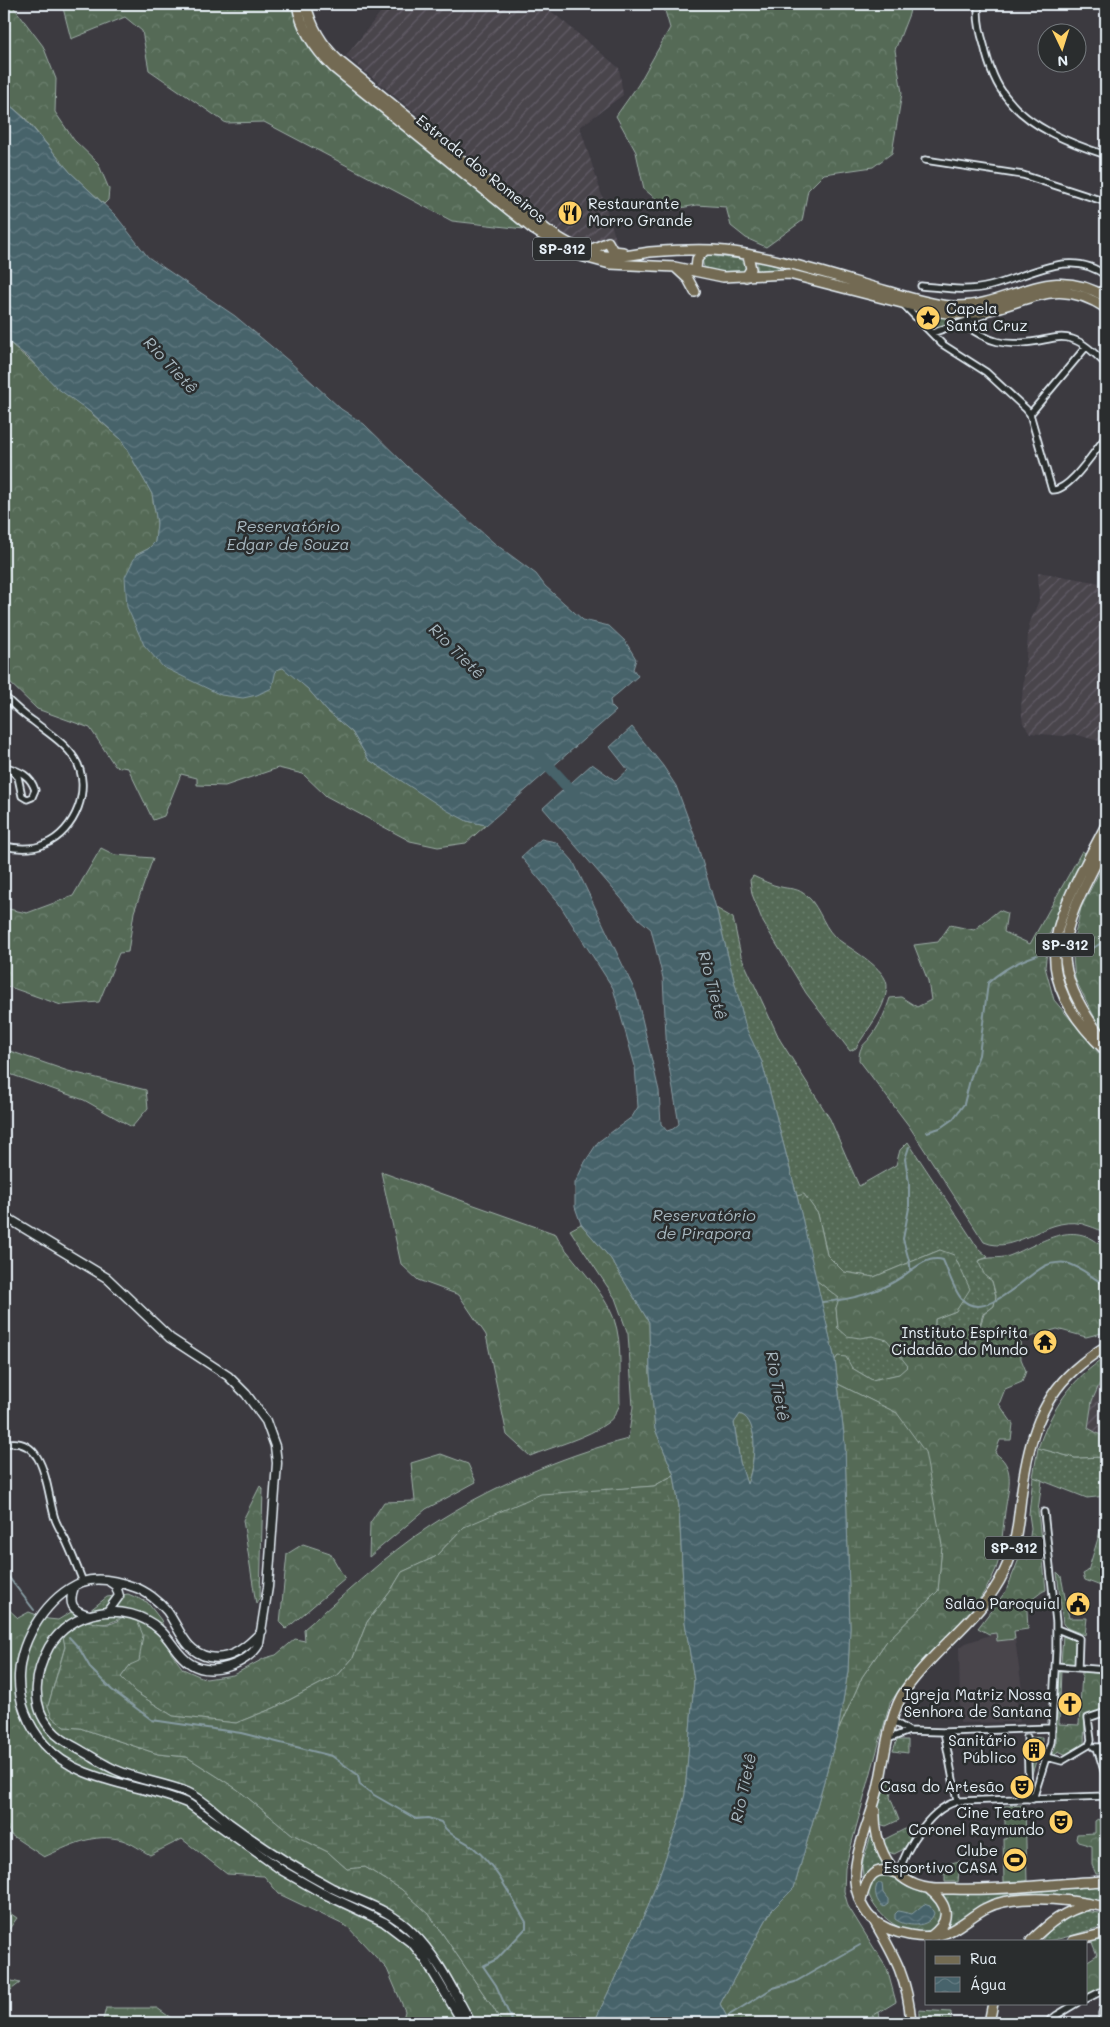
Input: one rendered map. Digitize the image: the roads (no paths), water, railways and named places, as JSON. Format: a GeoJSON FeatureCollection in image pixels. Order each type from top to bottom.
{"type":"FeatureCollection","features":[{"type":"Feature","properties":{"kind":"main road","name":"Estrada dos Romeiros"},"geometry":{"type":"LineString","coordinates":[[297,4],[306,31],[325,59],[552,243],[573,254],[602,263],[675,267],[723,277],[789,274],[903,304],[951,314],[974,313],[996,308],[1037,294],[1054,292],[1080,295],[1106,308]]}},
{"type":"Feature","properties":{"kind":"main road","name":"Estrada dos Romeiros"},"geometry":{"type":"LineString","coordinates":[[306,4],[309,17],[319,37],[339,61],[547,230],[576,247],[605,256],[650,252],[724,251],[748,255],[941,305],[962,306],[983,303],[1035,286],[1054,283],[1082,287],[1106,297]]}},
{"type":"Feature","properties":{"kind":"main road"},"geometry":{"type":"LineString","coordinates":[[576,247],[592,249],[608,242],[610,249],[616,252],[650,252]]}},
{"type":"Feature","properties":{"kind":"main road"},"geometry":{"type":"LineString","coordinates":[[696,270],[697,259],[705,250]]}},
{"type":"Feature","properties":{"kind":"main road"},"geometry":{"type":"LineString","coordinates":[[746,277],[751,268],[748,255]]}},
{"type":"Feature","properties":{"kind":"main road"},"geometry":{"type":"LineString","coordinates":[[675,267],[688,279],[694,292]]}},
{"type":"Feature","properties":{"kind":"main road","name":"SP-312"},"geometry":{"type":"LineString","coordinates":[[1106,825],[1063,912],[1054,946],[1057,977],[1066,1000],[1080,1021],[1106,1051]]}},
{"type":"Feature","properties":{"kind":"main road","name":"SP-312"},"geometry":{"type":"LineString","coordinates":[[1106,844],[1071,914],[1064,947],[1067,975],[1072,990],[1087,1018],[1106,1044]]}},
{"type":"Feature","properties":{"kind":"main road"},"geometry":{"type":"LineString","coordinates":[[4,1216],[89,1266],[111,1282],[170,1338],[228,1376],[246,1394],[266,1421],[275,1446],[277,1463],[268,1587],[259,1644],[250,1656],[221,1668],[200,1668],[190,1664],[183,1658],[168,1637],[145,1619],[127,1613],[108,1612],[89,1615],[80,1613],[72,1605],[71,1594],[74,1587]]}},
{"type":"Feature","properties":{"kind":"main road","name":"SP-312"},"geometry":{"type":"LineString","coordinates":[[1106,1346],[1065,1379],[1055,1391],[1037,1423],[1025,1470],[1015,1544],[1008,1564],[995,1589],[906,1688],[899,1702],[855,1874],[856,1890],[873,1919],[903,1934],[939,1936],[953,1930],[983,1908],[1001,1902],[1036,1899],[1093,1904],[1106,1907]]}},
{"type":"Feature","properties":{"kind":"main road"},"geometry":{"type":"LineString","coordinates":[[262,1632],[247,1646],[229,1655],[210,1657],[200,1654],[184,1640],[161,1604],[137,1588],[107,1580],[83,1582],[59,1598],[35,1624],[27,1638],[20,1667],[21,1702],[26,1719],[52,1753],[71,1766],[140,1789],[176,1797],[189,1804],[283,1871],[320,1892],[384,1922],[413,1944],[425,1959],[463,2023]]}},
{"type":"Feature","properties":{"kind":"main road"},"geometry":{"type":"LineString","coordinates":[[107,1580],[116,1586],[120,1596],[108,1612]]}},
{"type":"Feature","properties":{"kind":"main road"},"geometry":{"type":"LineString","coordinates":[[89,1615],[58,1634],[49,1648],[40,1669],[37,1690],[38,1709],[48,1726],[60,1739],[117,1771],[196,1796],[230,1823],[333,1889],[368,1903],[400,1921],[419,1939],[429,1952],[471,2023]]}},
{"type":"Feature","properties":{"kind":"main road","name":"SP-312"},"geometry":{"type":"LineString","coordinates":[[877,1794],[876,1834],[881,1849],[897,1874],[917,1886],[929,1889],[1015,1889],[1106,1881]]}},
{"type":"Feature","properties":{"kind":"main road"},"geometry":{"type":"LineString","coordinates":[[861,1901],[866,1883],[872,1874],[884,1870],[897,1874]]}},
{"type":"Feature","properties":{"kind":"main road"},"geometry":{"type":"LineString","coordinates":[[929,1889],[941,1900],[946,1913],[940,1928],[930,1937]]}},
{"type":"Feature","properties":{"kind":"main road"},"geometry":{"type":"LineString","coordinates":[[1032,1940],[1053,1920],[1064,1913],[1093,1904]]}},
{"type":"Feature","properties":{"kind":"main road"},"geometry":{"type":"LineString","coordinates":[[873,1919],[899,1964],[908,1994],[911,2023]]}},
{"type":"Feature","properties":{"kind":"main road"},"geometry":{"type":"LineString","coordinates":[[1077,1940],[1106,1932]]}},
{"type":"Feature","properties":{"kind":"main road"},"geometry":{"type":"LineString","coordinates":[[989,2023],[993,2004]]}},
{"type":"Feature","properties":{"kind":"street"},"geometry":{"type":"LineString","coordinates":[[979,4],[978,18],[987,56],[1006,98],[1022,114],[1040,126],[1068,141],[1106,155]]}},
{"type":"Feature","properties":{"kind":"street"},"geometry":{"type":"LineString","coordinates":[[925,160],[1022,175],[1106,202]]}},
{"type":"Feature","properties":{"kind":"street"},"geometry":{"type":"LineString","coordinates":[[921,286],[965,289],[989,287],[1056,265],[1068,263],[1091,266],[1106,276]]}},
{"type":"Feature","properties":{"kind":"street"},"geometry":{"type":"LineString","coordinates":[[903,304],[948,349],[986,372],[1030,414],[1051,488],[1054,490],[1070,482],[1106,436]]}},
{"type":"Feature","properties":{"kind":"street"},"geometry":{"type":"LineString","coordinates":[[932,333],[962,323],[996,308]]}},
{"type":"Feature","properties":{"kind":"street"},"geometry":{"type":"LineString","coordinates":[[962,323],[981,337],[992,342],[1027,342],[1066,338],[1078,342],[1106,364]]}},
{"type":"Feature","properties":{"kind":"street"},"geometry":{"type":"LineString","coordinates":[[1030,414],[1086,348]]}},
{"type":"Feature","properties":{"kind":"street"},"geometry":{"type":"LineString","coordinates":[[4,696],[68,750],[80,768],[82,793],[76,812],[64,831],[58,836],[46,844],[34,847],[20,849],[4,846]]}},
{"type":"Feature","properties":{"kind":"street"},"geometry":{"type":"LineString","coordinates":[[6,767],[22,772],[31,782],[35,792],[31,799],[25,799],[22,796],[18,777],[6,767]]}},
{"type":"Feature","properties":{"kind":"street"},"geometry":{"type":"LineString","coordinates":[[4,1444],[13,1442],[24,1445],[33,1450],[39,1460],[49,1486],[56,1521],[83,1582]]}},
{"type":"Feature","properties":{"kind":"street"},"geometry":{"type":"LineString","coordinates":[[1031,1799],[1047,1757],[1052,1728],[1056,1666],[1057,1629],[1044,1512]]}},
{"type":"Feature","properties":{"kind":"street"},"geometry":{"type":"LineString","coordinates":[[1057,1629],[1079,1638],[1078,1667]]}},
{"type":"Feature","properties":{"kind":"street"},"geometry":{"type":"LineString","coordinates":[[1056,1666],[1106,1670]]}},
{"type":"Feature","properties":{"kind":"street"},"geometry":{"type":"LineString","coordinates":[[1047,1757],[1062,1761],[1089,1745],[1091,1740],[1088,1718],[1106,1712]]}},
{"type":"Feature","properties":{"kind":"street"},"geometry":{"type":"LineString","coordinates":[[893,1721],[909,1731]]}},
{"type":"Feature","properties":{"kind":"street"},"geometry":{"type":"LineString","coordinates":[[888,1739],[909,1731],[944,1732],[1052,1728]]}},
{"type":"Feature","properties":{"kind":"street"},"geometry":{"type":"LineString","coordinates":[[944,1732],[957,1801]]}},
{"type":"Feature","properties":{"kind":"street"},"geometry":{"type":"LineString","coordinates":[[1027,1737],[1031,1799]]}},
{"type":"Feature","properties":{"kind":"street"},"geometry":{"type":"LineString","coordinates":[[1089,1745],[1097,1748],[1106,1747]]}},
{"type":"Feature","properties":{"kind":"street"},"geometry":{"type":"LineString","coordinates":[[1097,1748],[1106,1777]]}},
{"type":"Feature","properties":{"kind":"street"},"geometry":{"type":"LineString","coordinates":[[897,1874],[906,1855],[924,1827],[940,1812],[957,1801],[1106,1796]]}},
{"type":"Feature","properties":{"kind":"street"},"geometry":{"type":"LineString","coordinates":[[1088,1998],[1106,1989]]}},
{"type":"Feature","properties":{"kind":"street"},"geometry":{"type":"LineString","coordinates":[[1102,2023],[1102,2013],[1106,1999]]}},
{"type":"Feature","properties":{"kind":"street"},"geometry":{"type":"LineString","coordinates":[[1047,2023],[1075,2004]]}},
{"type":"Feature","properties":{"kind":"water","name":"Reservatório Edgar de Souza"},"geometry":{"type":"Polygon","coordinates":[[[4,75],[11,106],[25,119],[70,172],[116,216],[148,257],[235,316],[290,362],[341,409],[364,424],[407,466],[494,543],[536,574],[545,586],[583,620],[609,626],[625,641],[636,659],[633,669],[638,676],[610,700],[611,706],[616,711],[486,825],[467,821],[448,811],[369,760],[352,732],[327,711],[308,689],[283,668],[276,670],[272,688],[257,695],[243,698],[221,695],[163,667],[144,645],[127,607],[125,577],[136,555],[148,549],[155,542],[157,523],[152,494],[121,439],[93,414],[57,388],[28,357],[4,338],[4,75]]]}},
{"type":"Feature","properties":{"kind":"water","name":"Reservatório de Pirapora"},"geometry":{"type":"Polygon","coordinates":[[[632,727],[663,766],[676,786],[695,837],[716,908],[746,1028],[762,1062],[797,1196],[835,1360],[845,1444],[850,1628],[848,1671],[838,1731],[794,1888],[771,1911],[720,2004],[727,2017],[723,2023],[594,2023],[648,1907],[678,1823],[685,1794],[694,1680],[685,1622],[679,1507],[674,1475],[655,1429],[650,1373],[649,1322],[611,1259],[581,1224],[575,1207],[575,1183],[585,1162],[598,1142],[632,1117],[638,1107],[635,1066],[613,988],[556,899],[521,857],[541,839],[556,842],[573,861],[636,993],[659,1091],[661,1124],[667,1131],[673,1129],[679,1124],[667,1055],[663,978],[651,929],[639,919],[543,808],[592,764],[616,781],[628,770],[610,747],[632,727]],[[740,1414],[734,1423],[740,1462],[747,1484],[752,1467],[754,1446],[751,1426],[747,1418],[740,1414]]]}},
{"type":"Feature","properties":{"kind":"water"},"geometry":{"type":"Polygon","coordinates":[[[878,1883],[882,1883],[883,1893],[888,1899],[888,1904],[884,1907],[879,1903],[876,1896],[876,1886],[878,1883]]]}},
{"type":"Feature","properties":{"kind":"water"},"geometry":{"type":"Polygon","coordinates":[[[924,1904],[930,1906],[934,1913],[928,1922],[911,1925],[895,1919],[895,1914],[898,1911],[912,1914],[924,1904]]]}},
{"type":"Feature","properties":{"kind":"waterway","name":"Rio Tietê"},"geometry":{"type":"LineString","coordinates":[[540,757],[579,799]]}},
{"type":"Feature","properties":{"kind":"waterway"},"geometry":{"type":"LineString","coordinates":[[1077,954],[1095,947],[1106,940]]}},
{"type":"Feature","properties":{"kind":"waterway"},"geometry":{"type":"LineString","coordinates":[[927,1132],[940,1128],[953,1119],[964,1104],[971,1076],[979,1055],[988,983],[1011,966],[1037,955]]}},
{"type":"Feature","properties":{"kind":"waterway"},"geometry":{"type":"LineString","coordinates":[[909,1147],[905,1159],[909,1182],[909,1208],[903,1239],[910,1271]]}},
{"type":"Feature","properties":{"kind":"waterway"},"geometry":{"type":"LineString","coordinates":[[822,1302],[843,1300],[874,1291],[893,1283],[922,1263],[932,1259],[943,1260],[958,1295],[971,1305],[981,1306],[993,1302],[1006,1295],[1039,1270],[1054,1263],[1071,1265],[1106,1285]]}},
{"type":"Feature","properties":{"kind":"waterway"},"geometry":{"type":"LineString","coordinates":[[4,1571],[34,1610]]}},
{"type":"Feature","properties":{"kind":"waterway"},"geometry":{"type":"LineString","coordinates":[[69,1637],[79,1648],[91,1669],[112,1690],[152,1720],[241,1733],[332,1756],[358,1775],[360,1785],[374,1795],[416,1819],[428,1818],[441,1822],[452,1835],[474,1848],[497,1873],[526,1922],[526,1928],[497,1959],[483,1966],[496,1985],[513,2023]]}},
{"type":"Feature","properties":{"kind":"waterway"},"geometry":{"type":"LineString","coordinates":[[726,2017],[773,1988],[795,1982],[860,1945]]}},
{"type":"Feature","properties":{"kind":"place","name":"Restaurante Morro Grande"},"geometry":{"type":"Point","coordinates":[570,213]}},
{"type":"Feature","properties":{"kind":"place","name":"Capela Santa Cruz"},"geometry":{"type":"Point","coordinates":[928,318]}},
{"type":"Feature","properties":{"kind":"place","name":"Instituto Espírita Cidadão do Mundo"},"geometry":{"type":"Point","coordinates":[1045,1342]}},
{"type":"Feature","properties":{"kind":"place","name":"Salão Paroquial"},"geometry":{"type":"Point","coordinates":[1078,1604]}},
{"type":"Feature","properties":{"kind":"place","name":"Igreja Matriz Nossa Senhora de Santana"},"geometry":{"type":"Point","coordinates":[1070,1704]}},
{"type":"Feature","properties":{"kind":"place","name":"Sanitário Público"},"geometry":{"type":"Point","coordinates":[1034,1750]}},
{"type":"Feature","properties":{"kind":"place","name":"Casa do Artesão"},"geometry":{"type":"Point","coordinates":[1022,1787]}},
{"type":"Feature","properties":{"kind":"place","name":"Cine Teatro Coronel Raymundo"},"geometry":{"type":"Point","coordinates":[1061,1822]}},
{"type":"Feature","properties":{"kind":"place","name":"Clube Esportivo CASA"},"geometry":{"type":"Point","coordinates":[1015,1860]}}]}
